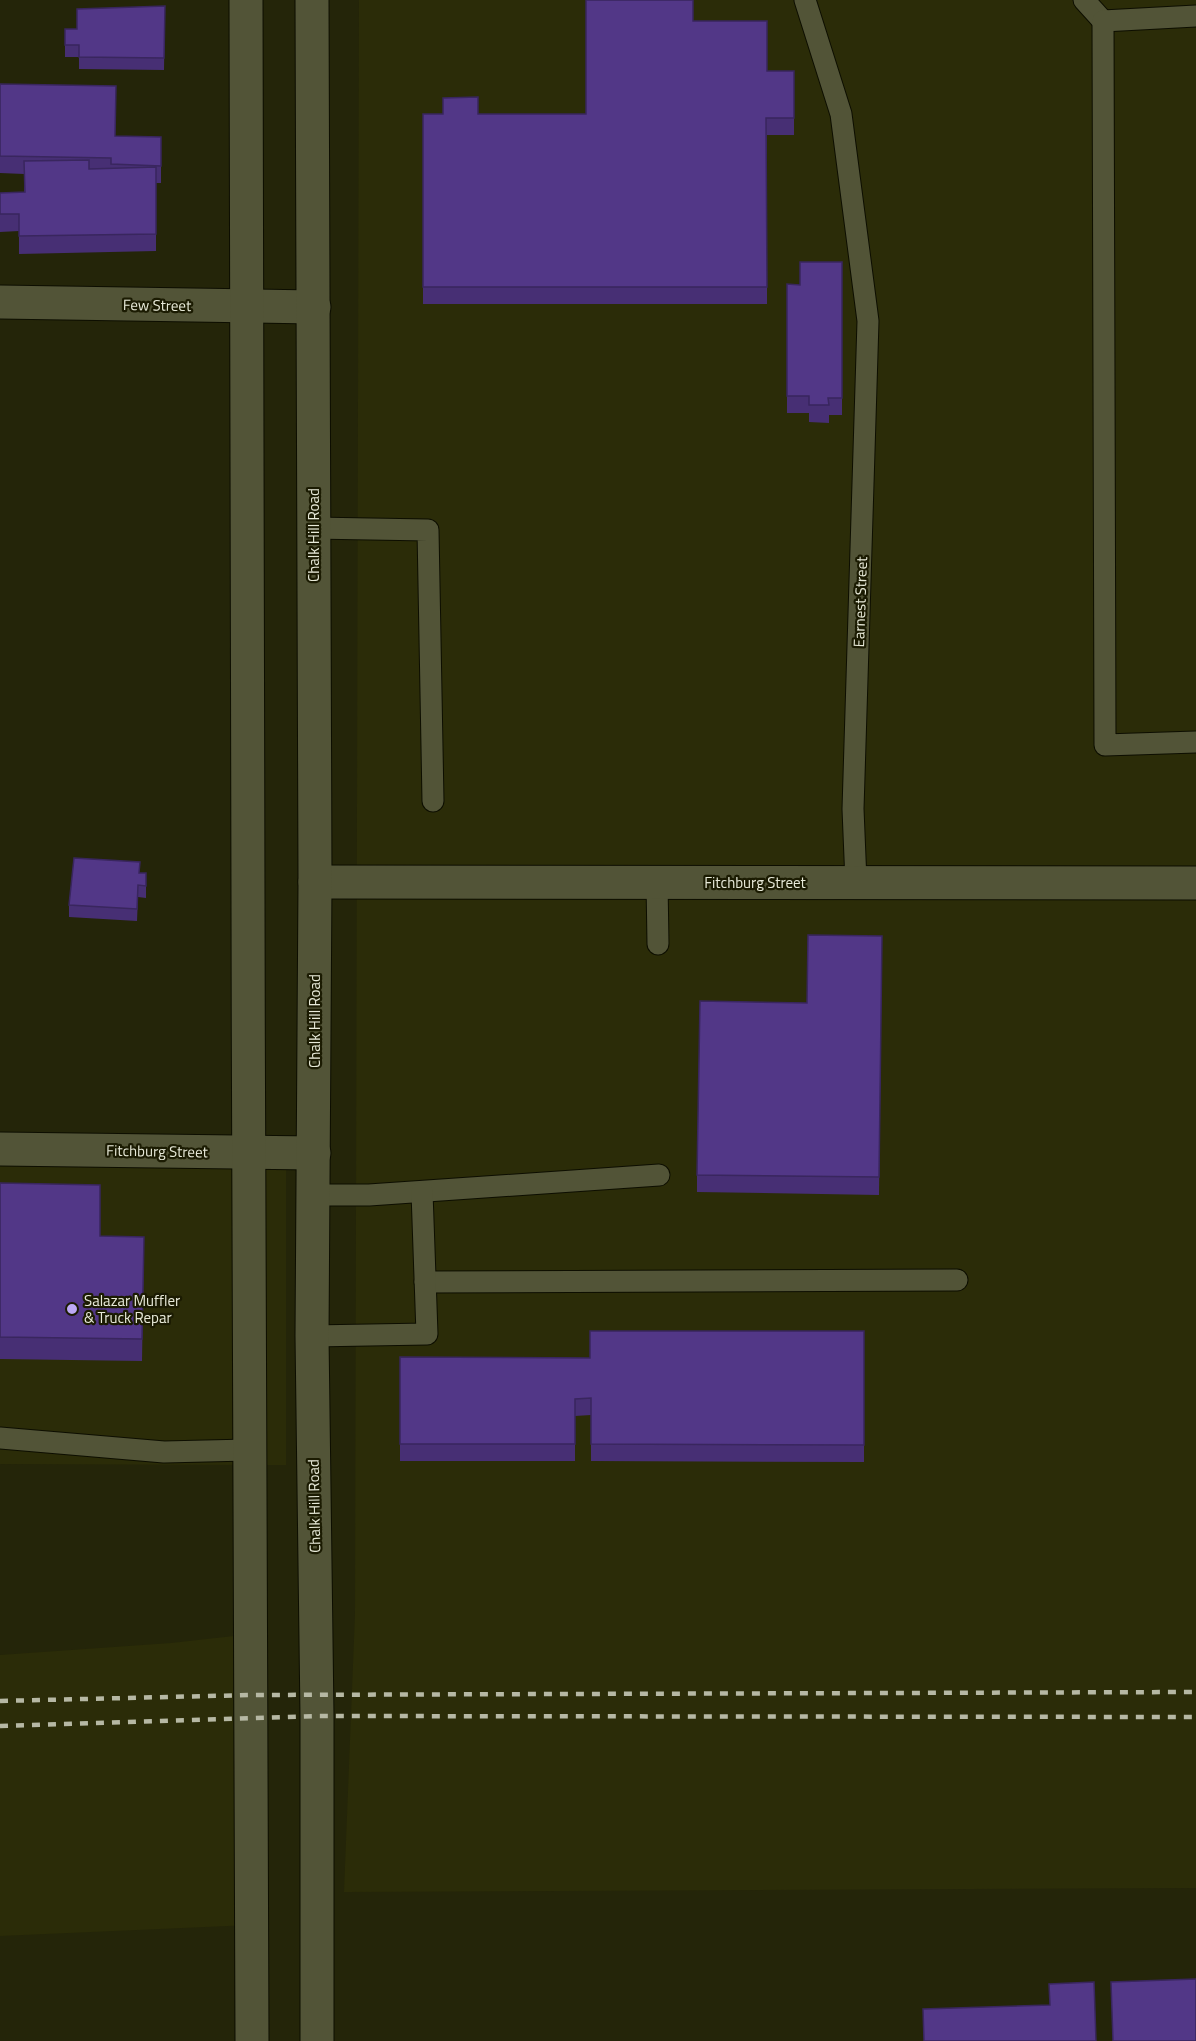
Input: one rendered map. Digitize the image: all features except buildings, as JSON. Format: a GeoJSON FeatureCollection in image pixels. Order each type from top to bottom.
{"type":"FeatureCollection","features":[{"type":"Feature","properties":{"kind":"street"},"geometry":{"type":"LineString","coordinates":[[246,0],[250,1152],[248,1450],[252,2041]]}},
{"type":"Feature","properties":{"kind":"street","name":"Chalk Hill Road"},"geometry":{"type":"LineString","coordinates":[[312,0],[315,882],[312,1336],[317,2041]]}},
{"type":"Feature","properties":{"kind":"street","name":"Few Street"},"geometry":{"type":"LineString","coordinates":[[0,302],[314,307]]}},
{"type":"Feature","properties":{"kind":"street","name":"Fitchburg Street"},"geometry":{"type":"LineString","coordinates":[[315,882],[1196,883]]}},
{"type":"Feature","properties":{"kind":"street","name":"Fitchburg Street"},"geometry":{"type":"LineString","coordinates":[[0,1149],[314,1153]]}},
{"type":"Feature","properties":{"kind":"lane","name":"Earnest Street"},"geometry":{"type":"LineString","coordinates":[[805,0],[841,114],[868,321],[853,808],[856,882]]}},
{"type":"Feature","properties":{"kind":"lane"},"geometry":{"type":"LineString","coordinates":[[1084,0],[1103,21],[1104,745],[1196,742]]}},
{"type":"Feature","properties":{"kind":"lane"},"geometry":{"type":"LineString","coordinates":[[1103,21],[1196,16]]}},
{"type":"Feature","properties":{"kind":"lane"},"geometry":{"type":"LineString","coordinates":[[313,528],[428,530],[432,801]]}},
{"type":"Feature","properties":{"kind":"lane"},"geometry":{"type":"LineString","coordinates":[[657,882],[658,944]]}},
{"type":"Feature","properties":{"kind":"lane"},"geometry":{"type":"LineString","coordinates":[[314,1196],[422,1192],[659,1175]]}},
{"type":"Feature","properties":{"kind":"lane"},"geometry":{"type":"LineString","coordinates":[[312,1336],[427,1334],[422,1192]]}},
{"type":"Feature","properties":{"kind":"lane"},"geometry":{"type":"LineString","coordinates":[[425,1282],[957,1280]]}},
{"type":"Feature","properties":{"kind":"lane"},"geometry":{"type":"LineString","coordinates":[[0,1438],[164,1452],[248,1450]]}},
{"type":"Feature","properties":{"kind":"shaded area"},"geometry":{"type":"Polygon","coordinates":[[[359,0],[1196,0],[1196,1888],[344,1892],[355,1614],[359,0]]]}},
{"type":"Feature","properties":{"kind":"shaded area"},"geometry":{"type":"Polygon","coordinates":[[[0,1164],[286,1164],[286,1465],[0,1464],[0,1164]]]}},
{"type":"Feature","properties":{"kind":"shaded area"},"geometry":{"type":"Polygon","coordinates":[[[260,1633],[251,1925],[0,1936],[0,1655],[171,1643],[260,1633]]]}},
{"type":"Feature","properties":{"kind":"railway"},"geometry":{"type":"LineString","coordinates":[[0,1701],[251,1695],[1196,1692]]}},
{"type":"Feature","properties":{"kind":"railway"},"geometry":{"type":"LineString","coordinates":[[0,1726],[317,1716],[1196,1717]]}},
{"type":"Feature","properties":{"kind":"place","name":"Salazar Muffler & Truck Repar"},"geometry":{"type":"Point","coordinates":[72,1309]}}]}
